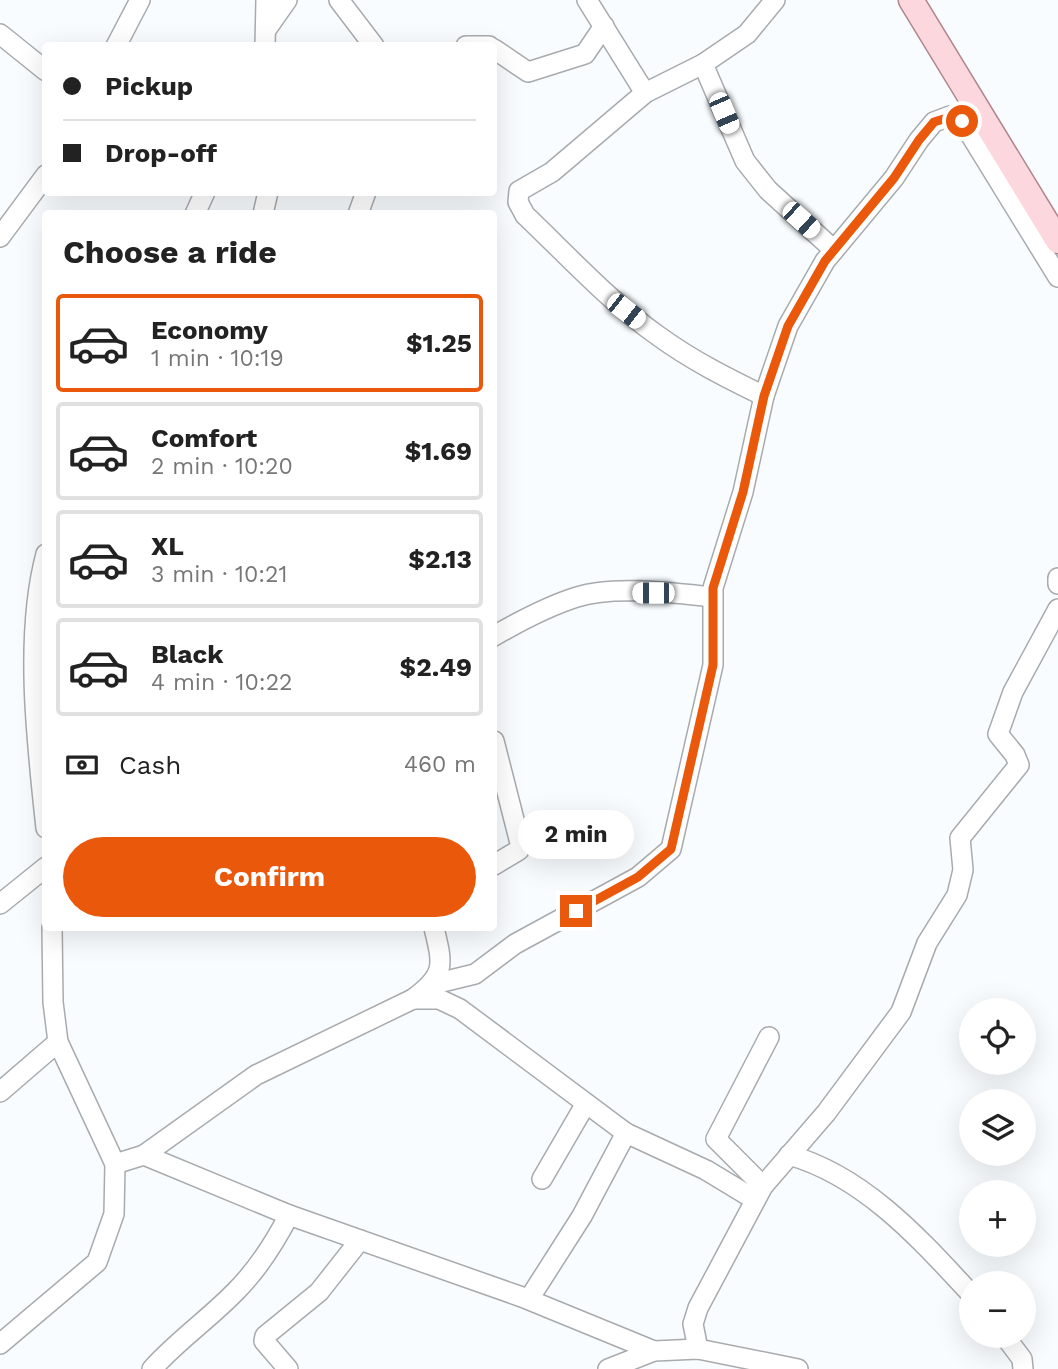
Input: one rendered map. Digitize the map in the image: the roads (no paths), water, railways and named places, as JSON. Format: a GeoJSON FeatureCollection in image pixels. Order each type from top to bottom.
{"type":"FeatureCollection","features":[{"type":"Feature","properties":{"kind":"main road"},"geometry":{"type":"LineString","coordinates":[[911,0],[1058,241]]}},
{"type":"Feature","properties":{"kind":"street"},"geometry":{"type":"LineString","coordinates":[[118,42],[140,0]]}},
{"type":"Feature","properties":{"kind":"street"},"geometry":{"type":"LineString","coordinates":[[266,0],[266,41]]}},
{"type":"Feature","properties":{"kind":"street"},"geometry":{"type":"LineString","coordinates":[[266,41],[287,0]]}},
{"type":"Feature","properties":{"kind":"street"},"geometry":{"type":"LineString","coordinates":[[339,0],[371,42]]}},
{"type":"Feature","properties":{"kind":"street"},"geometry":{"type":"LineString","coordinates":[[587,0],[645,93]]}},
{"type":"Feature","properties":{"kind":"street"},"geometry":{"type":"LineString","coordinates":[[764,396],[704,366],[656,335],[626,311],[525,215],[518,202],[519,191],[552,172],[645,93],[703,64],[747,34],[775,0]]}},
{"type":"Feature","properties":{"kind":"street"},"geometry":{"type":"LineString","coordinates":[[497,51],[528,72],[585,54],[604,26]]}},
{"type":"Feature","properties":{"kind":"street"},"geometry":{"type":"LineString","coordinates":[[1,36],[42,68]]}},
{"type":"Feature","properties":{"kind":"street"},"geometry":{"type":"LineString","coordinates":[[703,64],[745,161],[768,190],[834,250]]}},
{"type":"Feature","properties":{"kind":"street"},"geometry":{"type":"LineString","coordinates":[[115,1164],[144,1155],[256,1075],[413,999],[441,982],[475,974],[515,944],[638,877],[671,849],[713,665],[712,597],[743,492],[764,396],[788,326],[834,250],[894,178],[934,122],[950,117],[962,121],[1058,277]]}},
{"type":"Feature","properties":{"kind":"street"},"geometry":{"type":"LineString","coordinates":[[0,237],[42,180]]}},
{"type":"Feature","properties":{"kind":"street"},"geometry":{"type":"LineString","coordinates":[[42,577],[34,624],[42,786]]}},
{"type":"Feature","properties":{"kind":"street"},"geometry":{"type":"LineString","coordinates":[[1058,578],[1058,584]]}},
{"type":"Feature","properties":{"kind":"street"},"geometry":{"type":"LineString","coordinates":[[497,634],[525,618],[579,596],[612,592],[712,597]]}},
{"type":"Feature","properties":{"kind":"street"},"geometry":{"type":"LineString","coordinates":[[698,1349],[694,1324],[698,1308],[759,1192],[826,1113],[901,1012],[927,943],[957,895],[963,870],[960,838],[1019,765],[1015,755],[998,734],[1013,692],[1058,609]]}},
{"type":"Feature","properties":{"kind":"street"},"geometry":{"type":"LineString","coordinates":[[497,758],[520,843],[519,850],[497,862]]}},
{"type":"Feature","properties":{"kind":"street"},"geometry":{"type":"LineString","coordinates":[[0,904],[42,870]]}},
{"type":"Feature","properties":{"kind":"street"},"geometry":{"type":"LineString","coordinates":[[0,1344],[97,1262],[114,1214],[115,1164],[58,1042],[53,1002],[52,931]]}},
{"type":"Feature","properties":{"kind":"street"},"geometry":{"type":"LineString","coordinates":[[434,931],[441,982],[460,1009]]}},
{"type":"Feature","properties":{"kind":"street"},"geometry":{"type":"LineString","coordinates":[[413,999],[439,999],[460,1009],[585,1105],[626,1133],[706,1171],[759,1192]]}},
{"type":"Feature","properties":{"kind":"street"},"geometry":{"type":"LineString","coordinates":[[759,1192],[716,1139],[769,1037]]}},
{"type":"Feature","properties":{"kind":"street"},"geometry":{"type":"LineString","coordinates":[[0,1092],[58,1042]]}},
{"type":"Feature","properties":{"kind":"street"},"geometry":{"type":"LineString","coordinates":[[542,1179],[585,1105]]}},
{"type":"Feature","properties":{"kind":"street"},"geometry":{"type":"LineString","coordinates":[[529,1300],[582,1216],[626,1133]]}},
{"type":"Feature","properties":{"kind":"street"},"geometry":{"type":"LineString","coordinates":[[144,1155],[289,1215],[529,1300],[654,1351]]}},
{"type":"Feature","properties":{"kind":"street"},"geometry":{"type":"LineString","coordinates":[[789,1155],[814,1162],[882,1206],[918,1237],[959,1281]]}},
{"type":"Feature","properties":{"kind":"street"},"geometry":{"type":"LineString","coordinates":[[152,1369],[175,1343],[236,1292],[259,1265],[289,1215]]}},
{"type":"Feature","properties":{"kind":"street"},"geometry":{"type":"LineString","coordinates":[[288,1369],[264,1341],[265,1336],[319,1292],[360,1240]]}},
{"type":"Feature","properties":{"kind":"street"},"geometry":{"type":"LineString","coordinates":[[1014,1348],[1022,1359],[1023,1369]]}},
{"type":"Feature","properties":{"kind":"street"},"geometry":{"type":"LineString","coordinates":[[608,1369],[654,1351],[698,1349],[798,1369]]}}]}
